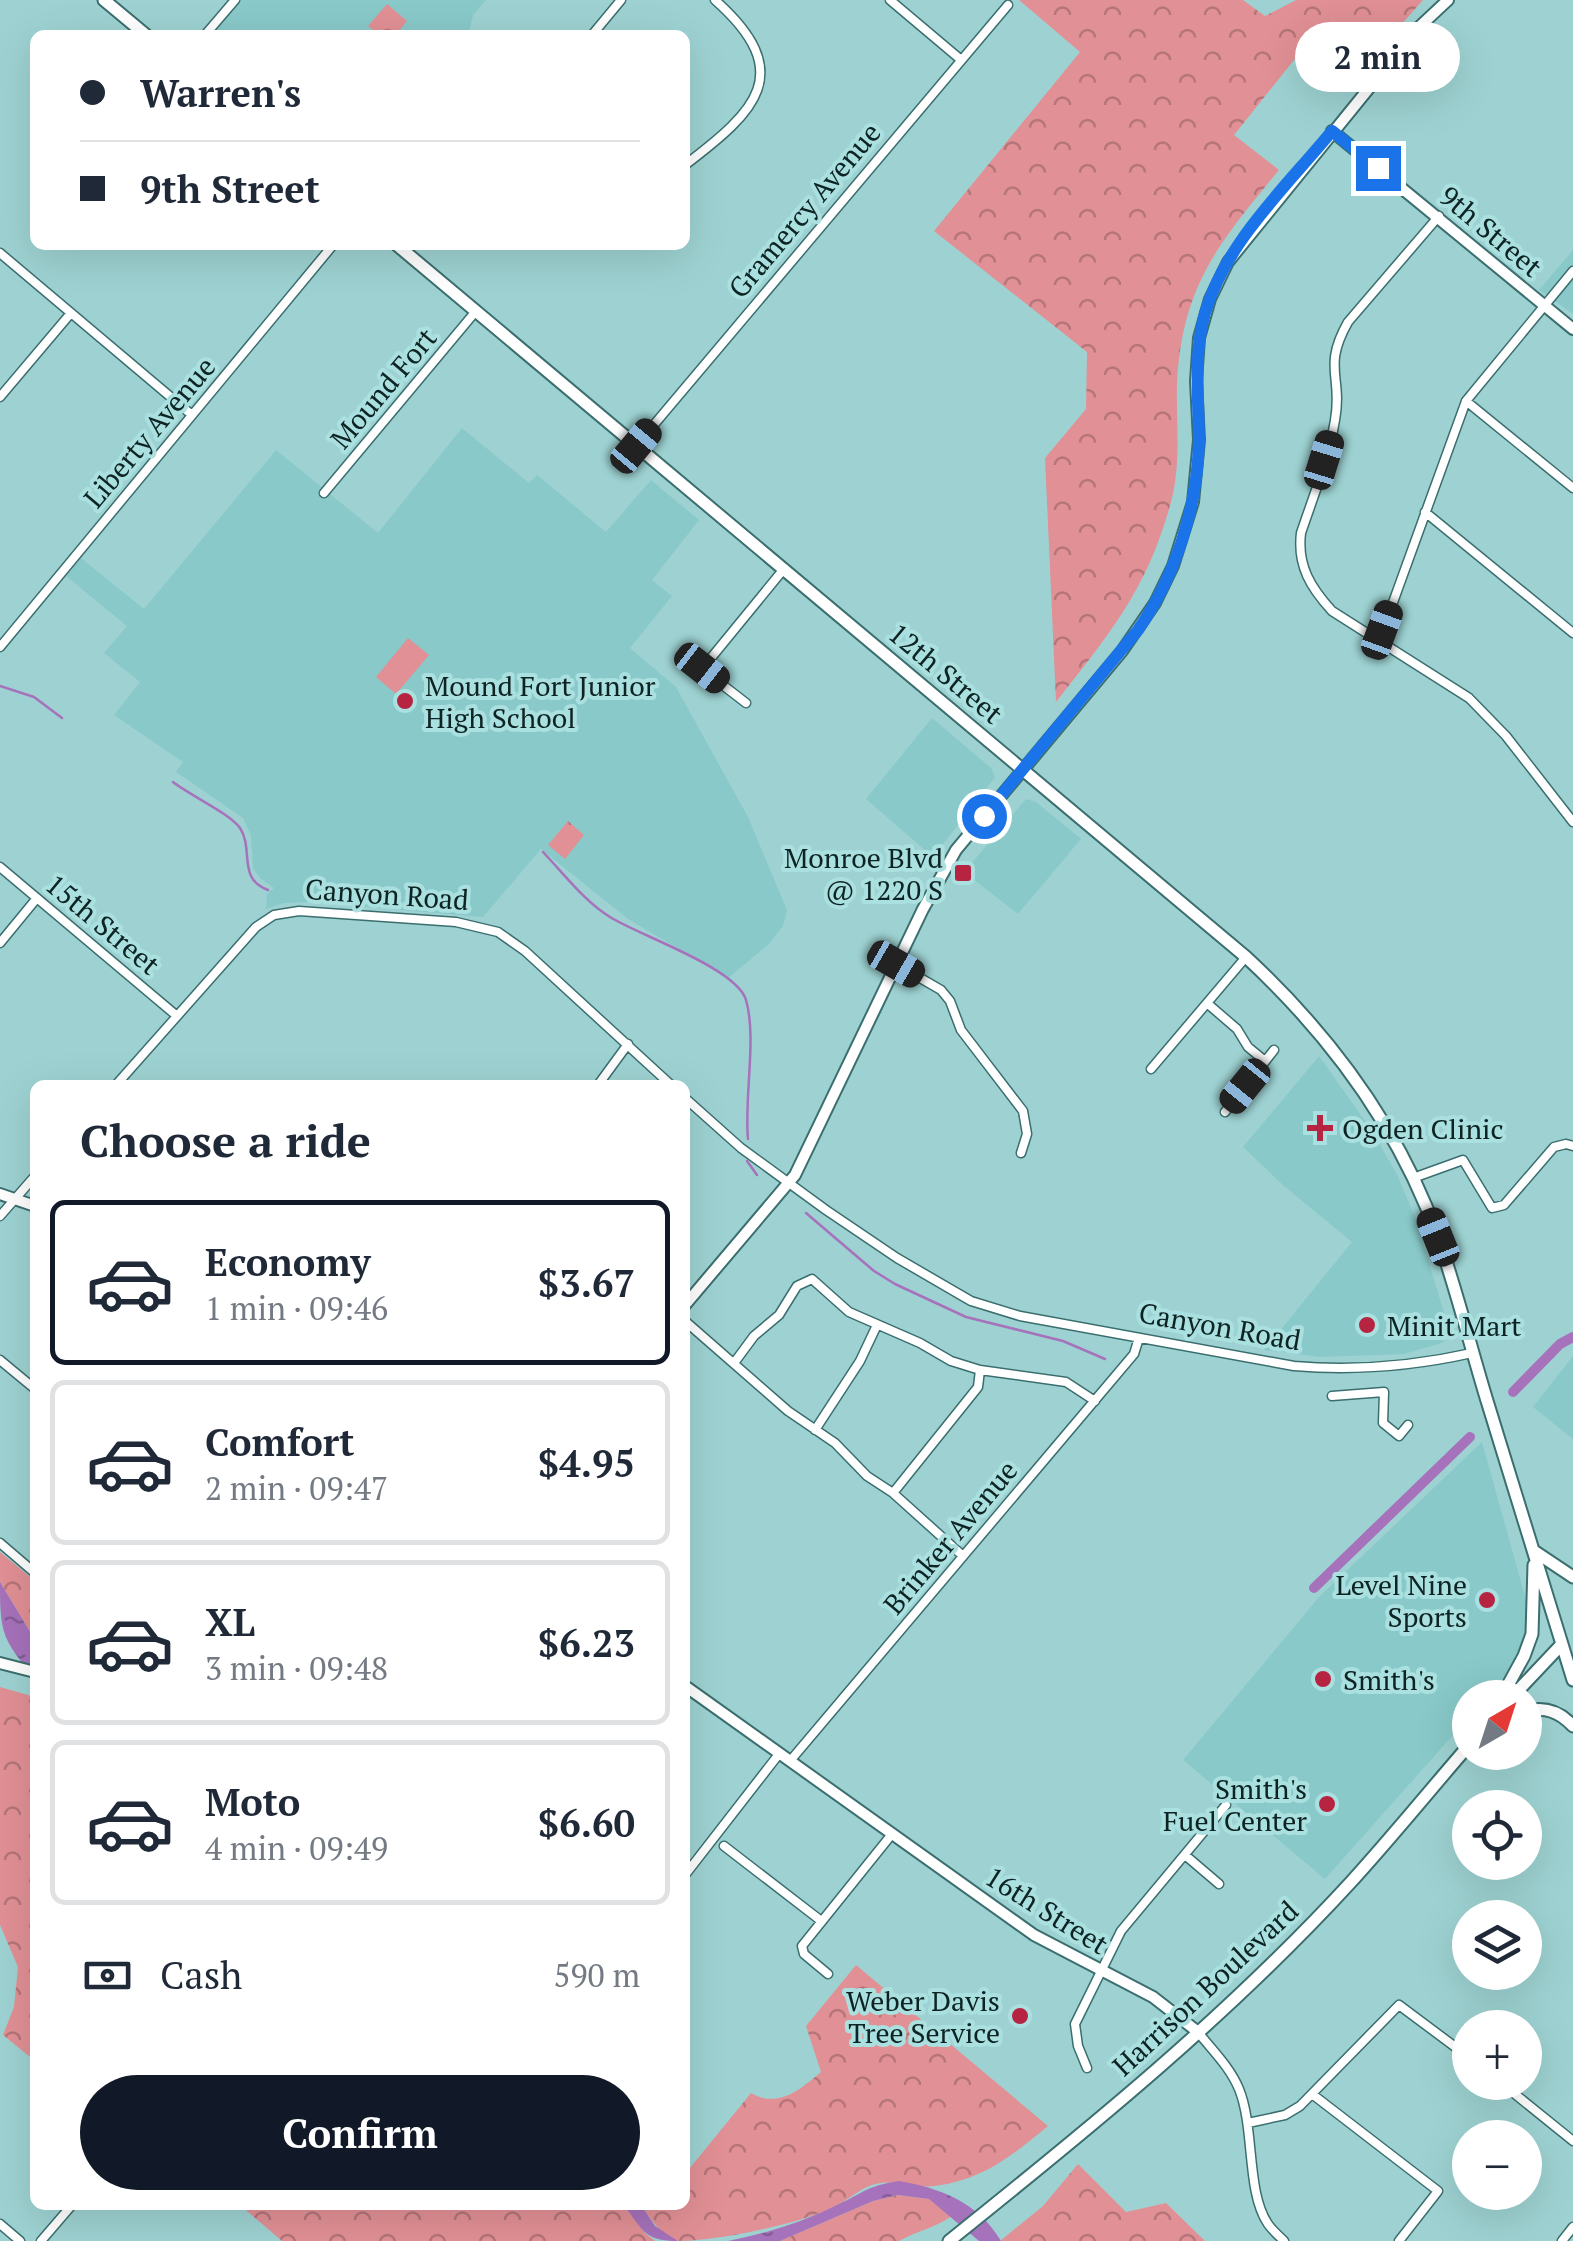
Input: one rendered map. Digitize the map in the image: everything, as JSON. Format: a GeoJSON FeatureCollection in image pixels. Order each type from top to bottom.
{"type":"FeatureCollection","features":[{"type":"Feature","properties":{"kind":"main road"},"geometry":{"type":"LineString","coordinates":[[104,0],[140,30]]}},
{"type":"Feature","properties":{"kind":"main road"},"geometry":{"type":"LineString","coordinates":[[690,1299],[788,1182],[814,1138],[950,858],[1130,640],[1159,596],[1186,529],[1196,486],[1198,349],[1210,299],[1240,244],[1417,29],[1448,0]]}},
{"type":"Feature","properties":{"kind":"main road","name":"9th Street"},"geometry":{"type":"LineString","coordinates":[[1332,131],[1573,329]]}},
{"type":"Feature","properties":{"kind":"main road","name":"12th Street"},"geometry":{"type":"LineString","coordinates":[[412,250],[476,312],[1282,990],[1363,1089],[1413,1178],[1438,1237],[1472,1353]]}},
{"type":"Feature","properties":{"kind":"main road"},"geometry":{"type":"LineString","coordinates":[[0,1194],[30,1205]]}},
{"type":"Feature","properties":{"kind":"main road"},"geometry":{"type":"LineString","coordinates":[[1472,1353],[1573,1680]]}},
{"type":"Feature","properties":{"kind":"main road"},"geometry":{"type":"LineString","coordinates":[[1534,1551],[1573,1577]]}},
{"type":"Feature","properties":{"kind":"main road"},"geometry":{"type":"LineString","coordinates":[[1511,1680],[1532,1634],[1534,1551]]}},
{"type":"Feature","properties":{"kind":"main road"},"geometry":{"type":"LineString","coordinates":[[1529,1680],[1573,1632]]}},
{"type":"Feature","properties":{"kind":"main road","name":"16th Street"},"geometry":{"type":"LineString","coordinates":[[690,1690],[1034,1935],[1153,1997],[1198,2032]]}},
{"type":"Feature","properties":{"kind":"main road"},"geometry":{"type":"LineString","coordinates":[[1542,1711],[1552,1711],[1573,1726]]}},
{"type":"Feature","properties":{"kind":"main road","name":"Harrison Boulevard"},"geometry":{"type":"LineString","coordinates":[[949,2240],[1111,2111],[1198,2032],[1351,1882],[1452,1765]]}},
{"type":"Feature","properties":{"kind":"street"},"geometry":{"type":"LineString","coordinates":[[210,30],[234,0]]}},
{"type":"Feature","properties":{"kind":"street"},"geometry":{"type":"LineString","coordinates":[[596,30],[621,0]]}},
{"type":"Feature","properties":{"kind":"street"},"geometry":{"type":"LineString","coordinates":[[690,161],[736,125],[748,111],[760,83],[759,60],[746,30],[714,0]]}},
{"type":"Feature","properties":{"kind":"street"},"geometry":{"type":"LineString","coordinates":[[890,0],[960,59]]}},
{"type":"Feature","properties":{"kind":"street","name":"Gramercy Avenue"},"geometry":{"type":"LineString","coordinates":[[636,446],[1008,5]]}},
{"type":"Feature","properties":{"kind":"street"},"geometry":{"type":"LineString","coordinates":[[1438,216],[1348,322],[1338,340],[1333,358],[1338,403],[1335,424],[1299,551],[1316,593],[1352,626],[1442,678],[1488,715],[1573,822]]}},
{"type":"Feature","properties":{"kind":"street","name":"Liberty Avenue"},"geometry":{"type":"LineString","coordinates":[[0,647],[329,250]]}},
{"type":"Feature","properties":{"kind":"street"},"geometry":{"type":"LineString","coordinates":[[0,253],[192,415]]}},
{"type":"Feature","properties":{"kind":"street"},"geometry":{"type":"LineString","coordinates":[[1378,641],[1466,400],[1573,271]]}},
{"type":"Feature","properties":{"kind":"street","name":"Mound Fort"},"geometry":{"type":"LineString","coordinates":[[324,493],[476,312]]}},
{"type":"Feature","properties":{"kind":"street"},"geometry":{"type":"LineString","coordinates":[[0,397],[71,313]]}},
{"type":"Feature","properties":{"kind":"street"},"geometry":{"type":"LineString","coordinates":[[1466,400],[1573,488]]}},
{"type":"Feature","properties":{"kind":"street"},"geometry":{"type":"LineString","coordinates":[[1425,512],[1573,633]]}},
{"type":"Feature","properties":{"kind":"street"},"geometry":{"type":"LineString","coordinates":[[746,703],[702,668],[784,570]]}},
{"type":"Feature","properties":{"kind":"street","name":"15th Street"},"geometry":{"type":"LineString","coordinates":[[0,867],[177,1016]]}},
{"type":"Feature","properties":{"kind":"street"},"geometry":{"type":"LineString","coordinates":[[0,943],[37,898]]}},
{"type":"Feature","properties":{"kind":"street","name":"Canyon Road"},"geometry":{"type":"LineString","coordinates":[[120,1080],[265,920],[299,911],[476,924],[498,932],[526,951],[666,1080]]}},
{"type":"Feature","properties":{"kind":"street"},"geometry":{"type":"LineString","coordinates":[[1151,1069],[1246,957]]}},
{"type":"Feature","properties":{"kind":"street"},"geometry":{"type":"LineString","coordinates":[[896,964],[941,990],[950,1001],[961,1030],[1023,1112],[1027,1134],[1021,1152]]}},
{"type":"Feature","properties":{"kind":"street"},"geometry":{"type":"LineString","coordinates":[[1208,1004],[1237,1028],[1248,1047],[1265,1061]]}},
{"type":"Feature","properties":{"kind":"street"},"geometry":{"type":"LineString","coordinates":[[602,1080],[628,1044]]}},
{"type":"Feature","properties":{"kind":"street"},"geometry":{"type":"LineString","coordinates":[[1224,1112],[1274,1050]]}},
{"type":"Feature","properties":{"kind":"street","name":"Canyon Road"},"geometry":{"type":"LineString","coordinates":[[690,1102],[741,1148],[788,1182],[897,1258],[971,1301],[1020,1316],[1252,1360],[1331,1369],[1426,1363],[1472,1353]]}},
{"type":"Feature","properties":{"kind":"street"},"geometry":{"type":"LineString","coordinates":[[1413,1178],[1463,1160],[1492,1208],[1504,1205],[1554,1147],[1573,1146]]}},
{"type":"Feature","properties":{"kind":"street"},"geometry":{"type":"LineString","coordinates":[[0,1216],[30,1182]]}},
{"type":"Feature","properties":{"kind":"street"},"geometry":{"type":"LineString","coordinates":[[734,1363],[754,1336],[779,1315],[797,1286],[812,1279],[849,1312],[951,1361],[980,1370],[1066,1382],[1095,1401]]}},
{"type":"Feature","properties":{"kind":"street"},"geometry":{"type":"LineString","coordinates":[[815,1430],[860,1360],[876,1325]]}},
{"type":"Feature","properties":{"kind":"street"},"geometry":{"type":"LineString","coordinates":[[690,1326],[788,1411],[835,1443],[867,1476],[963,1556]]}},
{"type":"Feature","properties":{"kind":"street","name":"Brinker Avenue"},"geometry":{"type":"LineString","coordinates":[[790,1762],[1134,1354],[1139,1338]]}},
{"type":"Feature","properties":{"kind":"street"},"geometry":{"type":"LineString","coordinates":[[0,1360],[30,1385]]}},
{"type":"Feature","properties":{"kind":"street"},"geometry":{"type":"LineString","coordinates":[[892,1493],[978,1387],[980,1370]]}},
{"type":"Feature","properties":{"kind":"street"},"geometry":{"type":"LineString","coordinates":[[1332,1396],[1384,1392],[1382,1423],[1398,1436],[1408,1425]]}},
{"type":"Feature","properties":{"kind":"street"},"geometry":{"type":"LineString","coordinates":[[0,1543],[30,1569]]}},
{"type":"Feature","properties":{"kind":"street"},"geometry":{"type":"LineString","coordinates":[[690,1869],[779,1754]]}},
{"type":"Feature","properties":{"kind":"street"},"geometry":{"type":"LineString","coordinates":[[1087,2068],[1078,2046],[1076,2024],[1100,1971],[1121,1932],[1226,1805]]}},
{"type":"Feature","properties":{"kind":"street"},"geometry":{"type":"LineString","coordinates":[[828,1974],[802,1950],[805,1938],[892,1834]]}},
{"type":"Feature","properties":{"kind":"street"},"geometry":{"type":"LineString","coordinates":[[724,1846],[820,1920]]}},
{"type":"Feature","properties":{"kind":"street"},"geometry":{"type":"LineString","coordinates":[[1185,1855],[1219,1884]]}},
{"type":"Feature","properties":{"kind":"street"},"geometry":{"type":"LineString","coordinates":[[1248,2123],[1286,2115],[1400,2005],[1452,2044]]}},
{"type":"Feature","properties":{"kind":"street","name":"16th Street"},"geometry":{"type":"LineString","coordinates":[[1198,2032],[1239,2090],[1248,2123],[1258,2203],[1268,2224],[1284,2241]]}},
{"type":"Feature","properties":{"kind":"street"},"geometry":{"type":"LineString","coordinates":[[1312,2094],[1438,2192],[1399,2241]]}},
{"type":"Feature","properties":{"kind":"street"},"geometry":{"type":"LineString","coordinates":[[1522,2100],[1573,2141]]}},
{"type":"Feature","properties":{"kind":"street"},"geometry":{"type":"LineString","coordinates":[[41,2241],[68,2210]]}},
{"type":"Feature","properties":{"kind":"street"},"geometry":{"type":"LineString","coordinates":[[0,2224],[20,2241]]}},
{"type":"Feature","properties":{"kind":"street"},"geometry":{"type":"LineString","coordinates":[[1562,2241],[1573,2227]]}},
{"type":"Feature","properties":{"kind":"shaded area"},"geometry":{"type":"Polygon","coordinates":[[[240,0],[486,0],[473,15],[468,30],[215,30],[240,0]]]}},
{"type":"Feature","properties":{"kind":"shaded area"},"geometry":{"type":"Polygon","coordinates":[[[1573,250],[1573,314],[1539,290],[1573,250]]]}},
{"type":"Feature","properties":{"kind":"shaded area","name":"Mound Fort Junior High School"},"geometry":{"type":"Polygon","coordinates":[[[462,428],[529,483],[537,475],[606,532],[651,480],[699,520],[652,580],[672,596],[630,648],[676,687],[748,817],[787,910],[783,926],[768,945],[728,978],[628,919],[541,849],[483,917],[308,902],[266,909],[267,894],[274,888],[253,868],[251,836],[243,818],[176,772],[183,762],[114,715],[140,682],[104,653],[127,626],[66,576],[81,558],[144,609],[276,450],[378,533],[462,428]]]}},
{"type":"Feature","properties":{"kind":"shaded area"},"geometry":{"type":"Polygon","coordinates":[[[932,718],[991,768],[995,777],[933,857],[866,799],[932,718]]]}},
{"type":"Feature","properties":{"kind":"shaded area"},"geometry":{"type":"Polygon","coordinates":[[[1026,799],[1036,802],[1081,839],[1018,914],[964,872],[1026,799]]]}},
{"type":"Feature","properties":{"kind":"shaded area"},"geometry":{"type":"Polygon","coordinates":[[[1319,1056],[1397,1174],[1416,1220],[1449,1329],[1448,1338],[1442,1343],[1404,1354],[1321,1357],[1264,1350],[1352,1242],[1243,1147],[1319,1056]]]}},
{"type":"Feature","properties":{"kind":"shaded area"},"geometry":{"type":"Polygon","coordinates":[[[1573,1356],[1573,1439],[1533,1407],[1573,1356]]]}},
{"type":"Feature","properties":{"kind":"shaded area"},"geometry":{"type":"Polygon","coordinates":[[[1482,1442],[1528,1607],[1525,1642],[1502,1680],[1452,1680],[1452,1736],[1325,1879],[1183,1760],[1319,1597],[1482,1442]]]}},
{"type":"Feature","properties":{"kind":"green space"},"geometry":{"type":"Polygon","coordinates":[[[1019,0],[1243,0],[1265,16],[1296,0],[1423,0],[1360,71],[1314,35],[1234,135],[1279,170],[1238,220],[1207,267],[1187,319],[1177,384],[1175,484],[1152,558],[1111,630],[1056,702],[1045,458],[1086,409],[1087,352],[934,231],[1080,52],[1019,0]]]}},
{"type":"Feature","properties":{"kind":"green space"},"geometry":{"type":"Polygon","coordinates":[[[387,4],[407,21],[400,30],[373,30],[368,26],[387,4]]]}},
{"type":"Feature","properties":{"kind":"green space"},"geometry":{"type":"Polygon","coordinates":[[[408,638],[429,655],[396,694],[376,677],[408,638]]]}},
{"type":"Feature","properties":{"kind":"green space"},"geometry":{"type":"Polygon","coordinates":[[[568,821],[584,835],[565,859],[548,845],[568,821]]]}},
{"type":"Feature","properties":{"kind":"green space"},"geometry":{"type":"Polygon","coordinates":[[[0,1552],[30,1577],[30,1632],[0,1582],[0,1552]]]}},
{"type":"Feature","properties":{"kind":"green space"},"geometry":{"type":"Polygon","coordinates":[[[0,1687],[30,1696],[30,2057],[3,2035],[14,2007],[18,1967],[0,1925],[0,1687]]]}},
{"type":"Feature","properties":{"kind":"green space"},"geometry":{"type":"Polygon","coordinates":[[[856,1965],[1048,2126],[996,2165],[952,2183],[876,2184],[835,2207],[780,2225],[696,2240],[679,2241],[667,2235],[644,2210],[690,2210],[690,2168],[751,2093],[780,2098],[821,2072],[806,2026],[856,1965]]]}},
{"type":"Feature","properties":{"kind":"green space"},"geometry":{"type":"Polygon","coordinates":[[[1078,2164],[1126,2212],[1166,2203],[1205,2241],[1000,2241],[1043,2206],[1078,2164]]]}},
{"type":"Feature","properties":{"kind":"green space"},"geometry":{"type":"Polygon","coordinates":[[[898,2195],[929,2199],[952,2216],[899,2241],[780,2241],[873,2201],[898,2195]]]}},
{"type":"Feature","properties":{"kind":"green space"},"geometry":{"type":"Polygon","coordinates":[[[246,2210],[628,2210],[655,2241],[282,2241],[246,2210]]]}},
{"type":"Feature","properties":{"kind":"water"},"geometry":{"type":"Polygon","coordinates":[[[0,1582],[30,1632],[30,1672],[5,1635],[0,1582]]]}},
{"type":"Feature","properties":{"kind":"water"},"geometry":{"type":"Polygon","coordinates":[[[899,2181],[957,2199],[981,2216],[1001,2241],[979,2241],[929,2199],[898,2195],[873,2201],[780,2241],[728,2241],[795,2223],[871,2188],[899,2181]]]}},
{"type":"Feature","properties":{"kind":"water"},"geometry":{"type":"Polygon","coordinates":[[[628,2210],[644,2210],[655,2226],[678,2241],[651,2236],[628,2210]]]}},
{"type":"Feature","properties":{"kind":"waterway"},"geometry":{"type":"LineString","coordinates":[[0,686],[34,697],[62,718]]}},
{"type":"Feature","properties":{"kind":"waterway"},"geometry":{"type":"LineString","coordinates":[[173,782],[240,828],[249,871],[258,885],[268,890]]}},
{"type":"Feature","properties":{"kind":"waterway"},"geometry":{"type":"LineString","coordinates":[[543,852],[601,911],[706,964],[739,988],[749,1015],[748,1139]]}},
{"type":"Feature","properties":{"kind":"waterway"},"geometry":{"type":"LineString","coordinates":[[747,1161],[757,1175]]}},
{"type":"Feature","properties":{"kind":"waterway"},"geometry":{"type":"LineString","coordinates":[[806,1213],[895,1284],[966,1317],[1063,1341],[1105,1359]]}},
{"type":"Feature","properties":{"kind":"waterway"},"geometry":{"type":"LineString","coordinates":[[1513,1392],[1560,1344],[1573,1337]]}},
{"type":"Feature","properties":{"kind":"waterway"},"geometry":{"type":"LineString","coordinates":[[1314,1588],[1470,1437]]}},
{"type":"Feature","properties":{"kind":"place","name":"Mound Fort Junior High School"},"geometry":{"type":"Point","coordinates":[405,701]}},
{"type":"Feature","properties":{"kind":"place","name":"Monroe Blvd @ 1220 S"},"geometry":{"type":"Point","coordinates":[963,873]}},
{"type":"Feature","properties":{"kind":"place","name":"Ogden Clinic"},"geometry":{"type":"Point","coordinates":[1320,1128]}},
{"type":"Feature","properties":{"kind":"place","name":"Minit Mart"},"geometry":{"type":"Point","coordinates":[1367,1325]}},
{"type":"Feature","properties":{"kind":"place","name":"Level Nine Sports"},"geometry":{"type":"Point","coordinates":[1487,1600]}},
{"type":"Feature","properties":{"kind":"place","name":"Smith's"},"geometry":{"type":"Point","coordinates":[1323,1679]}},
{"type":"Feature","properties":{"kind":"place","name":"Smith's Fuel Center"},"geometry":{"type":"Point","coordinates":[1327,1804]}},
{"type":"Feature","properties":{"kind":"place","name":"Weber Davis Tree Service"},"geometry":{"type":"Point","coordinates":[1020,2016]}},
{"type":"Feature","properties":{"kind":"route"},"geometry":{"type":"LineString","coordinates":[[984,816],[1138,630],[1156,604],[1173,566],[1196,486],[1199,338],[1210,299],[1228,262],[1332,131],[1378,168]]}}]}
